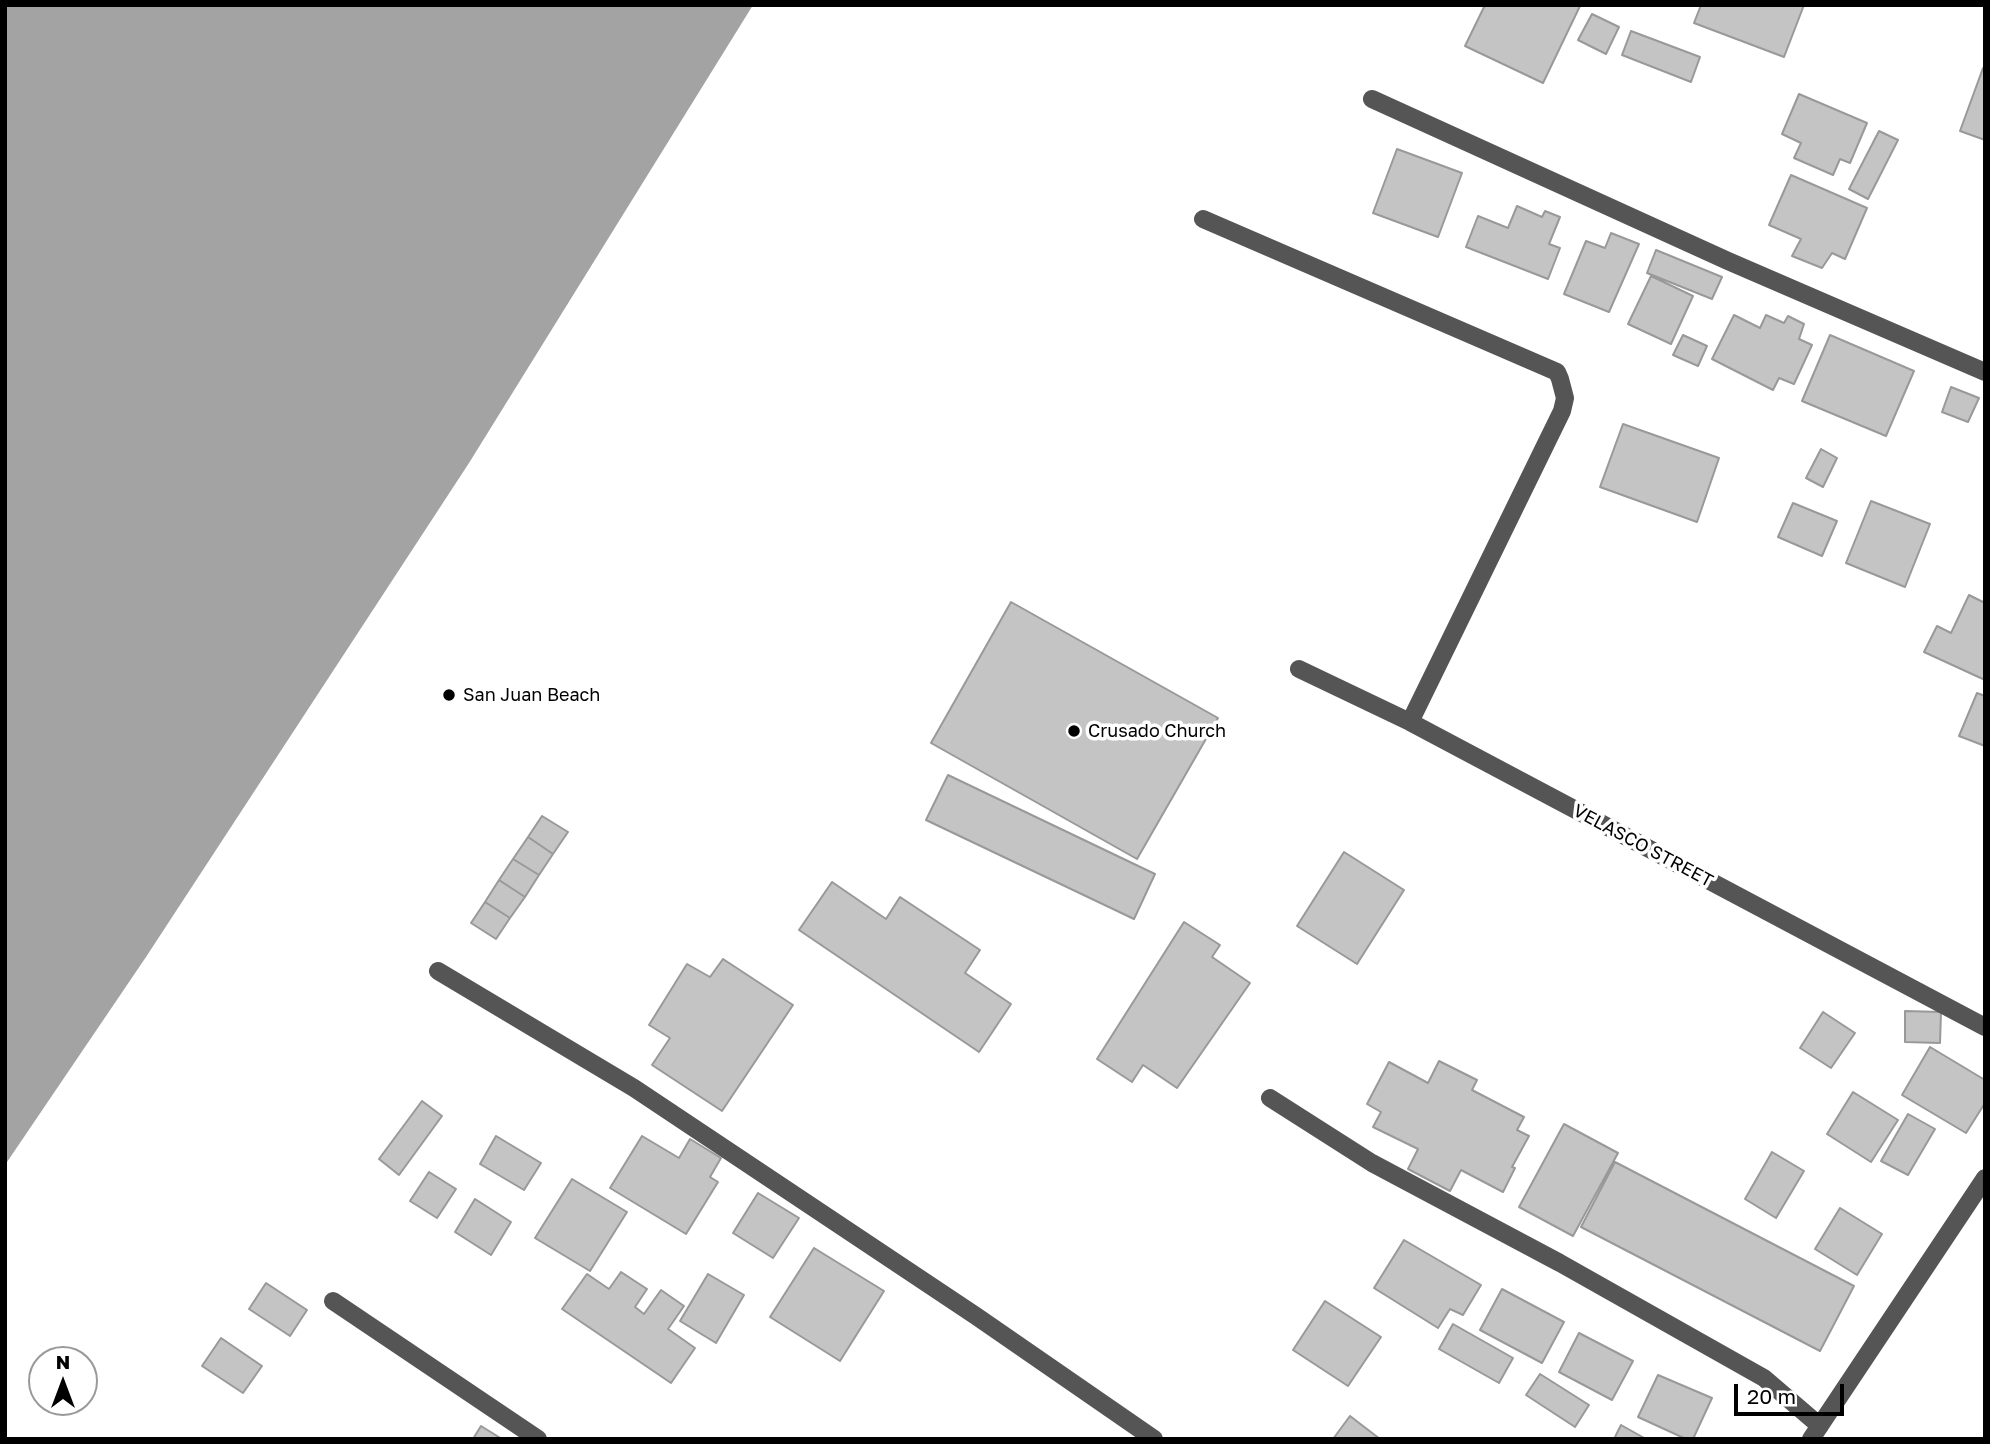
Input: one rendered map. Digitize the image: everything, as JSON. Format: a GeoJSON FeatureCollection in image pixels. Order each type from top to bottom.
{"type":"FeatureCollection","features":[{"type":"Feature","properties":{"kind":"street"},"geometry":{"type":"LineString","coordinates":[[1372,99],[1728,261],[1985,372]]}},
{"type":"Feature","properties":{"kind":"street"},"geometry":{"type":"LineString","coordinates":[[1203,219],[1557,372],[1564,389],[1562,411],[1410,722]]}},
{"type":"Feature","properties":{"kind":"street","name":"VELASCO STREET"},"geometry":{"type":"LineString","coordinates":[[1299,669],[1410,722],[1985,1027]]}},
{"type":"Feature","properties":{"kind":"street"},"geometry":{"type":"LineString","coordinates":[[438,971],[634,1088],[964,1308],[1154,1439]]}},
{"type":"Feature","properties":{"kind":"street"},"geometry":{"type":"LineString","coordinates":[[1270,1098],[1371,1163],[1560,1263],[1764,1378],[1815,1432],[1985,1178]]}},
{"type":"Feature","properties":{"kind":"street"},"geometry":{"type":"LineString","coordinates":[[332,1301],[538,1439]]}},
{"type":"Feature","properties":{"kind":"shaded area"},"geometry":{"type":"Polygon","coordinates":[[[5,5],[753,5],[469,463],[146,957],[5,1165],[5,5]]]}},
{"type":"Feature","properties":{"kind":"building"},"geometry":{"type":"Polygon","coordinates":[[[1485,5],[1580,6],[1543,83],[1465,46],[1485,5]]]}},
{"type":"Feature","properties":{"kind":"building"},"geometry":{"type":"Polygon","coordinates":[[[1701,5],[1804,5],[1784,57],[1694,23],[1701,5]]]}},
{"type":"Feature","properties":{"kind":"building"},"geometry":{"type":"Polygon","coordinates":[[[1592,14],[1619,27],[1606,54],[1578,40],[1592,14]]]}},
{"type":"Feature","properties":{"kind":"building"},"geometry":{"type":"Polygon","coordinates":[[[1631,31],[1700,57],[1691,82],[1622,55],[1631,31]]]}},
{"type":"Feature","properties":{"kind":"building"},"geometry":{"type":"Polygon","coordinates":[[[1983,68],[1985,69],[1985,140],[1960,131],[1983,68]]]}},
{"type":"Feature","properties":{"kind":"building"},"geometry":{"type":"Polygon","coordinates":[[[1799,94],[1867,123],[1850,163],[1840,159],[1833,175],[1794,158],[1801,143],[1782,134],[1799,94]]]}},
{"type":"Feature","properties":{"kind":"building"},"geometry":{"type":"Polygon","coordinates":[[[1879,131],[1898,140],[1868,199],[1849,189],[1879,131]]]}},
{"type":"Feature","properties":{"kind":"building"},"geometry":{"type":"Polygon","coordinates":[[[1397,149],[1462,173],[1438,237],[1373,213],[1397,149]]]}},
{"type":"Feature","properties":{"kind":"building"},"geometry":{"type":"Polygon","coordinates":[[[1791,175],[1867,208],[1845,259],[1832,253],[1822,268],[1792,256],[1801,239],[1769,225],[1791,175]]]}},
{"type":"Feature","properties":{"kind":"building"},"geometry":{"type":"Polygon","coordinates":[[[1517,206],[1542,217],[1545,211],[1560,217],[1549,244],[1560,248],[1548,279],[1466,247],[1478,216],[1508,228],[1517,206]]]}},
{"type":"Feature","properties":{"kind":"building"},"geometry":{"type":"Polygon","coordinates":[[[1611,233],[1639,244],[1609,312],[1564,294],[1586,241],[1605,248],[1611,233]]]}},
{"type":"Feature","properties":{"kind":"building"},"geometry":{"type":"Polygon","coordinates":[[[1656,250],[1722,277],[1712,299],[1647,273],[1656,250]]]}},
{"type":"Feature","properties":{"kind":"building"},"geometry":{"type":"Polygon","coordinates":[[[1651,276],[1693,296],[1671,344],[1628,324],[1651,276]]]}},
{"type":"Feature","properties":{"kind":"building"},"geometry":{"type":"Polygon","coordinates":[[[1734,315],[1760,328],[1766,315],[1784,323],[1788,316],[1804,324],[1799,339],[1812,345],[1794,384],[1779,378],[1773,390],[1712,359],[1734,315]]]}},
{"type":"Feature","properties":{"kind":"building"},"geometry":{"type":"Polygon","coordinates":[[[1683,335],[1707,346],[1698,366],[1673,355],[1683,335]]]}},
{"type":"Feature","properties":{"kind":"building"},"geometry":{"type":"Polygon","coordinates":[[[1830,335],[1914,371],[1886,436],[1802,401],[1830,335]]]}},
{"type":"Feature","properties":{"kind":"building"},"geometry":{"type":"Polygon","coordinates":[[[1951,387],[1979,398],[1968,422],[1942,412],[1951,387]]]}},
{"type":"Feature","properties":{"kind":"building"},"geometry":{"type":"Polygon","coordinates":[[[1623,424],[1719,458],[1697,522],[1600,487],[1623,424]]]}},
{"type":"Feature","properties":{"kind":"building"},"geometry":{"type":"Polygon","coordinates":[[[1821,449],[1837,458],[1823,487],[1806,478],[1821,449]]]}},
{"type":"Feature","properties":{"kind":"building"},"geometry":{"type":"Polygon","coordinates":[[[1871,501],[1930,524],[1905,587],[1846,563],[1871,501]]]}},
{"type":"Feature","properties":{"kind":"building"},"geometry":{"type":"Polygon","coordinates":[[[1793,503],[1837,521],[1822,556],[1778,537],[1793,503]]]}},
{"type":"Feature","properties":{"kind":"building"},"geometry":{"type":"Polygon","coordinates":[[[1969,595],[1985,603],[1985,680],[1924,652],[1937,626],[1951,633],[1969,595]]]}},
{"type":"Feature","properties":{"kind":"building","name":"Crusado Church"},"geometry":{"type":"Polygon","coordinates":[[[1011,602],[1218,718],[1137,859],[931,743],[1011,602]]]}},
{"type":"Feature","properties":{"kind":"building"},"geometry":{"type":"Polygon","coordinates":[[[1977,693],[1985,696],[1985,746],[1959,736],[1977,693]]]}},
{"type":"Feature","properties":{"kind":"building"},"geometry":{"type":"Polygon","coordinates":[[[948,775],[1155,874],[1134,919],[926,820],[948,775]]]}},
{"type":"Feature","properties":{"kind":"building"},"geometry":{"type":"Polygon","coordinates":[[[542,816],[568,832],[553,854],[528,837],[542,816]]]}},
{"type":"Feature","properties":{"kind":"building"},"geometry":{"type":"Polygon","coordinates":[[[528,837],[553,854],[539,875],[513,859],[528,837]]]}},
{"type":"Feature","properties":{"kind":"building"},"geometry":{"type":"Polygon","coordinates":[[[1344,852],[1404,890],[1357,964],[1297,926],[1344,852]]]}},
{"type":"Feature","properties":{"kind":"building"},"geometry":{"type":"Polygon","coordinates":[[[513,859],[539,875],[525,897],[499,880],[513,859]]]}},
{"type":"Feature","properties":{"kind":"building"},"geometry":{"type":"Polygon","coordinates":[[[499,880],[525,897],[510,918],[485,902],[499,880]]]}},
{"type":"Feature","properties":{"kind":"building"},"geometry":{"type":"Polygon","coordinates":[[[832,882],[886,919],[900,897],[980,950],[965,973],[1011,1004],[979,1052],[799,930],[832,882]]]}},
{"type":"Feature","properties":{"kind":"building"},"geometry":{"type":"Polygon","coordinates":[[[485,902],[510,918],[496,939],[471,923],[485,902]]]}},
{"type":"Feature","properties":{"kind":"building"},"geometry":{"type":"Polygon","coordinates":[[[1184,922],[1220,945],[1212,957],[1250,983],[1177,1088],[1143,1065],[1132,1082],[1097,1059],[1184,922]]]}},
{"type":"Feature","properties":{"kind":"building"},"geometry":{"type":"Polygon","coordinates":[[[723,959],[793,1005],[722,1111],[652,1065],[670,1038],[649,1025],[687,964],[710,977],[723,959]]]}},
{"type":"Feature","properties":{"kind":"building"},"geometry":{"type":"Polygon","coordinates":[[[1905,1011],[1941,1012],[1940,1043],[1905,1042],[1905,1011]]]}},
{"type":"Feature","properties":{"kind":"building"},"geometry":{"type":"Polygon","coordinates":[[[1823,1012],[1855,1033],[1831,1068],[1800,1048],[1823,1012]]]}},
{"type":"Feature","properties":{"kind":"building"},"geometry":{"type":"Polygon","coordinates":[[[1930,1047],[1985,1080],[1985,1103],[1966,1133],[1902,1095],[1930,1047]]]}},
{"type":"Feature","properties":{"kind":"building"},"geometry":{"type":"Polygon","coordinates":[[[1439,1061],[1477,1080],[1472,1090],[1524,1117],[1517,1130],[1529,1136],[1512,1167],[1515,1168],[1503,1192],[1461,1170],[1450,1191],[1408,1169],[1418,1149],[1373,1127],[1381,1112],[1367,1104],[1389,1062],[1428,1083],[1439,1061]]]}},
{"type":"Feature","properties":{"kind":"building"},"geometry":{"type":"Polygon","coordinates":[[[1853,1092],[1898,1120],[1871,1162],[1827,1134],[1853,1092]]]}},
{"type":"Feature","properties":{"kind":"building"},"geometry":{"type":"Polygon","coordinates":[[[422,1101],[442,1116],[399,1175],[379,1159],[422,1101]]]}},
{"type":"Feature","properties":{"kind":"building"},"geometry":{"type":"Polygon","coordinates":[[[1908,1114],[1935,1129],[1908,1175],[1881,1161],[1908,1114]]]}},
{"type":"Feature","properties":{"kind":"building"},"geometry":{"type":"Polygon","coordinates":[[[1564,1124],[1618,1153],[1573,1236],[1519,1207],[1564,1124]]]}},
{"type":"Feature","properties":{"kind":"building"},"geometry":{"type":"Polygon","coordinates":[[[496,1136],[541,1163],[524,1190],[480,1164],[496,1136]]]}},
{"type":"Feature","properties":{"kind":"building"},"geometry":{"type":"Polygon","coordinates":[[[642,1136],[679,1158],[690,1139],[721,1158],[710,1177],[718,1182],[686,1234],[610,1188],[642,1136]]]}},
{"type":"Feature","properties":{"kind":"building"},"geometry":{"type":"Polygon","coordinates":[[[1772,1152],[1804,1171],[1776,1218],[1745,1199],[1772,1152]]]}},
{"type":"Feature","properties":{"kind":"building"},"geometry":{"type":"Polygon","coordinates":[[[1615,1162],[1854,1286],[1820,1351],[1581,1227],[1615,1162]]]}},
{"type":"Feature","properties":{"kind":"building"},"geometry":{"type":"Polygon","coordinates":[[[429,1172],[456,1189],[437,1218],[410,1201],[429,1172]]]}},
{"type":"Feature","properties":{"kind":"building"},"geometry":{"type":"Polygon","coordinates":[[[572,1179],[627,1212],[590,1271],[535,1238],[572,1179]]]}},
{"type":"Feature","properties":{"kind":"building"},"geometry":{"type":"Polygon","coordinates":[[[758,1193],[799,1218],[773,1258],[733,1233],[758,1193]]]}},
{"type":"Feature","properties":{"kind":"building"},"geometry":{"type":"Polygon","coordinates":[[[475,1199],[511,1222],[491,1255],[455,1232],[475,1199]]]}},
{"type":"Feature","properties":{"kind":"building"},"geometry":{"type":"Polygon","coordinates":[[[1840,1208],[1882,1234],[1857,1275],[1815,1249],[1840,1208]]]}},
{"type":"Feature","properties":{"kind":"building"},"geometry":{"type":"Polygon","coordinates":[[[1404,1240],[1481,1285],[1463,1315],[1450,1309],[1438,1328],[1374,1288],[1404,1240]]]}},
{"type":"Feature","properties":{"kind":"building"},"geometry":{"type":"Polygon","coordinates":[[[814,1248],[884,1291],[840,1361],[770,1317],[814,1248]]]}},
{"type":"Feature","properties":{"kind":"building"},"geometry":{"type":"Polygon","coordinates":[[[621,1272],[647,1289],[635,1307],[644,1314],[661,1290],[684,1306],[668,1329],[695,1348],[671,1383],[562,1309],[587,1274],[609,1289],[621,1272]]]}},
{"type":"Feature","properties":{"kind":"building"},"geometry":{"type":"Polygon","coordinates":[[[708,1274],[744,1295],[716,1343],[680,1321],[708,1274]]]}},
{"type":"Feature","properties":{"kind":"building"},"geometry":{"type":"Polygon","coordinates":[[[266,1283],[307,1310],[290,1336],[249,1309],[266,1283]]]}},
{"type":"Feature","properties":{"kind":"building"},"geometry":{"type":"Polygon","coordinates":[[[1502,1289],[1564,1322],[1542,1363],[1480,1330],[1502,1289]]]}},
{"type":"Feature","properties":{"kind":"building"},"geometry":{"type":"Polygon","coordinates":[[[1325,1301],[1381,1337],[1348,1386],[1293,1350],[1325,1301]]]}},
{"type":"Feature","properties":{"kind":"building"},"geometry":{"type":"Polygon","coordinates":[[[1453,1324],[1513,1358],[1499,1383],[1439,1349],[1453,1324]]]}},
{"type":"Feature","properties":{"kind":"building"},"geometry":{"type":"Polygon","coordinates":[[[1579,1333],[1633,1361],[1612,1400],[1559,1372],[1579,1333]]]}},
{"type":"Feature","properties":{"kind":"building"},"geometry":{"type":"Polygon","coordinates":[[[221,1338],[262,1366],[243,1393],[202,1366],[221,1338]]]}},
{"type":"Feature","properties":{"kind":"building"},"geometry":{"type":"Polygon","coordinates":[[[1540,1374],[1589,1405],[1575,1427],[1526,1395],[1540,1374]]]}},
{"type":"Feature","properties":{"kind":"building"},"geometry":{"type":"Polygon","coordinates":[[[1658,1375],[1712,1398],[1693,1439],[1686,1439],[1638,1417],[1658,1375]]]}},
{"type":"Feature","properties":{"kind":"building"},"geometry":{"type":"Polygon","coordinates":[[[1350,1416],[1380,1439],[1333,1439],[1350,1416]]]}},
{"type":"Feature","properties":{"kind":"building"},"geometry":{"type":"Polygon","coordinates":[[[1621,1425],[1646,1439],[1614,1439],[1621,1425]]]}},
{"type":"Feature","properties":{"kind":"building"},"geometry":{"type":"Polygon","coordinates":[[[481,1426],[502,1439],[473,1439],[481,1426]]]}},
{"type":"Feature","properties":{"kind":"place","name":"San Juan Beach"},"geometry":{"type":"Point","coordinates":[449,695]}},
{"type":"Feature","properties":{"kind":"place","name":"Crusado Church"},"geometry":{"type":"Point","coordinates":[1074,731]}}]}
